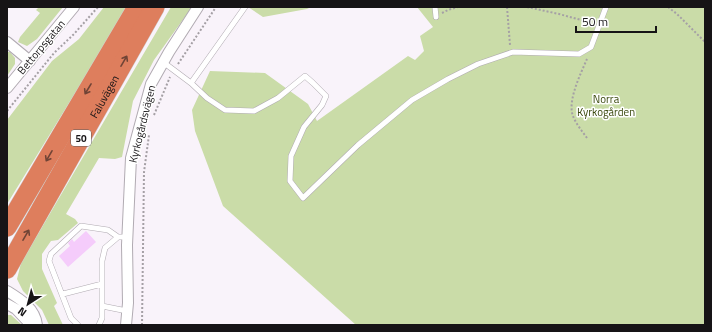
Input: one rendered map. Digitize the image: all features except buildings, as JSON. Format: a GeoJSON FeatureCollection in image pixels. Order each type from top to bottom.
{"type":"FeatureCollection","features":[{"type":"Feature","properties":{"kind":"highway","name":"Faluvägen"},"geometry":{"type":"LineString","coordinates":[[7,227],[136,7]]}},
{"type":"Feature","properties":{"kind":"highway","name":"Faluvägen"},"geometry":{"type":"LineString","coordinates":[[7,269],[155,7]]}},
{"type":"Feature","properties":{"kind":"street","name":"Bettorpsgatan"},"geometry":{"type":"LineString","coordinates":[[7,88],[74,7]]}},
{"type":"Feature","properties":{"kind":"street","name":"Kyrkogårdsvägen"},"geometry":{"type":"LineString","coordinates":[[126,325],[127,311],[123,237],[131,158],[151,84],[163,62],[198,7]]}},
{"type":"Feature","properties":{"kind":"street"},"geometry":{"type":"LineString","coordinates":[[7,42],[30,61]]}},
{"type":"Feature","properties":{"kind":"street"},"geometry":{"type":"LineString","coordinates":[[7,291],[21,299],[32,311],[37,325]]}},
{"type":"Feature","properties":{"kind":"street"},"geometry":{"type":"LineString","coordinates":[[7,304],[16,309],[31,325]]}},
{"type":"Feature","properties":{"kind":"lane"},"geometry":{"type":"LineString","coordinates":[[191,83],[245,7]]}},
{"type":"Feature","properties":{"kind":"lane"},"geometry":{"type":"LineString","coordinates":[[435,7],[436,17]]}},
{"type":"Feature","properties":{"kind":"lane"},"geometry":{"type":"LineString","coordinates":[[163,62],[191,83],[207,98],[225,110],[254,111],[278,98],[305,76],[313,83],[326,96],[322,105],[304,128],[291,156],[290,181],[302,198],[358,145],[412,100],[448,79],[478,64],[513,52],[579,54],[591,46],[606,7]]}},
{"type":"Feature","properties":{"kind":"lane"},"geometry":{"type":"LineString","coordinates":[[78,325],[71,318],[49,261],[51,254],[81,226],[108,230],[123,237]]}},
{"type":"Feature","properties":{"kind":"lane"},"geometry":{"type":"LineString","coordinates":[[99,325],[102,318],[102,261],[105,248],[123,237]]}},
{"type":"Feature","properties":{"kind":"lane"},"geometry":{"type":"LineString","coordinates":[[63,294],[102,284]]}},
{"type":"Feature","properties":{"kind":"lane"},"geometry":{"type":"LineString","coordinates":[[102,306],[127,311]]}},
{"type":"Feature","properties":{"kind":"path"},"geometry":{"type":"LineString","coordinates":[[7,111],[54,53],[74,34],[98,7]]}},
{"type":"Feature","properties":{"kind":"path"},"geometry":{"type":"LineString","coordinates":[[154,117],[164,90],[174,70],[216,7]]}},
{"type":"Feature","properties":{"kind":"path"},"geometry":{"type":"LineString","coordinates":[[436,17],[448,10],[458,7]]}},
{"type":"Feature","properties":{"kind":"path"},"geometry":{"type":"LineString","coordinates":[[507,7],[510,53]]}},
{"type":"Feature","properties":{"kind":"path"},"geometry":{"type":"LineString","coordinates":[[527,7],[559,14],[599,26]]}},
{"type":"Feature","properties":{"kind":"path"},"geometry":{"type":"LineString","coordinates":[[668,7],[705,42]]}},
{"type":"Feature","properties":{"kind":"path"},"geometry":{"type":"LineString","coordinates":[[587,138],[573,115],[572,100],[591,46]]}},
{"type":"Feature","properties":{"kind":"path"},"geometry":{"type":"LineString","coordinates":[[142,325],[144,172],[150,129]]}},
{"type":"Feature","properties":{"kind":"green space"},"geometry":{"type":"Polygon","coordinates":[[[39,7],[63,7],[37,39],[27,46],[18,42],[20,37],[40,13],[36,10],[39,7]]]}},
{"type":"Feature","properties":{"kind":"green space"},"geometry":{"type":"Polygon","coordinates":[[[104,7],[128,7],[7,204],[7,120],[52,61],[79,39],[104,7]]]}},
{"type":"Feature","properties":{"kind":"green space"},"geometry":{"type":"Polygon","coordinates":[[[171,7],[192,7],[154,60],[133,101],[122,157],[115,159],[99,158],[66,214],[75,219],[78,223],[58,240],[51,241],[42,254],[42,269],[57,303],[54,306],[63,325],[49,325],[42,310],[23,291],[17,279],[21,263],[171,7]]]}},
{"type":"Feature","properties":{"kind":"green space"},"geometry":{"type":"Polygon","coordinates":[[[248,7],[311,7],[263,17],[248,7]]]}},
{"type":"Feature","properties":{"kind":"green space","name":"Norra Kyrkogården"},"geometry":{"type":"Polygon","coordinates":[[[417,7],[705,7],[705,325],[356,325],[223,206],[195,131],[192,110],[210,71],[265,73],[308,104],[317,121],[408,56],[415,60],[424,51],[420,36],[433,27],[417,7]]]}},
{"type":"Feature","properties":{"kind":"green space"},"geometry":{"type":"Polygon","coordinates":[[[7,52],[10,52],[15,58],[15,64],[7,76],[7,52]]]}},
{"type":"Feature","properties":{"kind":"green space"},"geometry":{"type":"Polygon","coordinates":[[[7,315],[11,315],[22,325],[7,325],[7,315]]]}}]}
